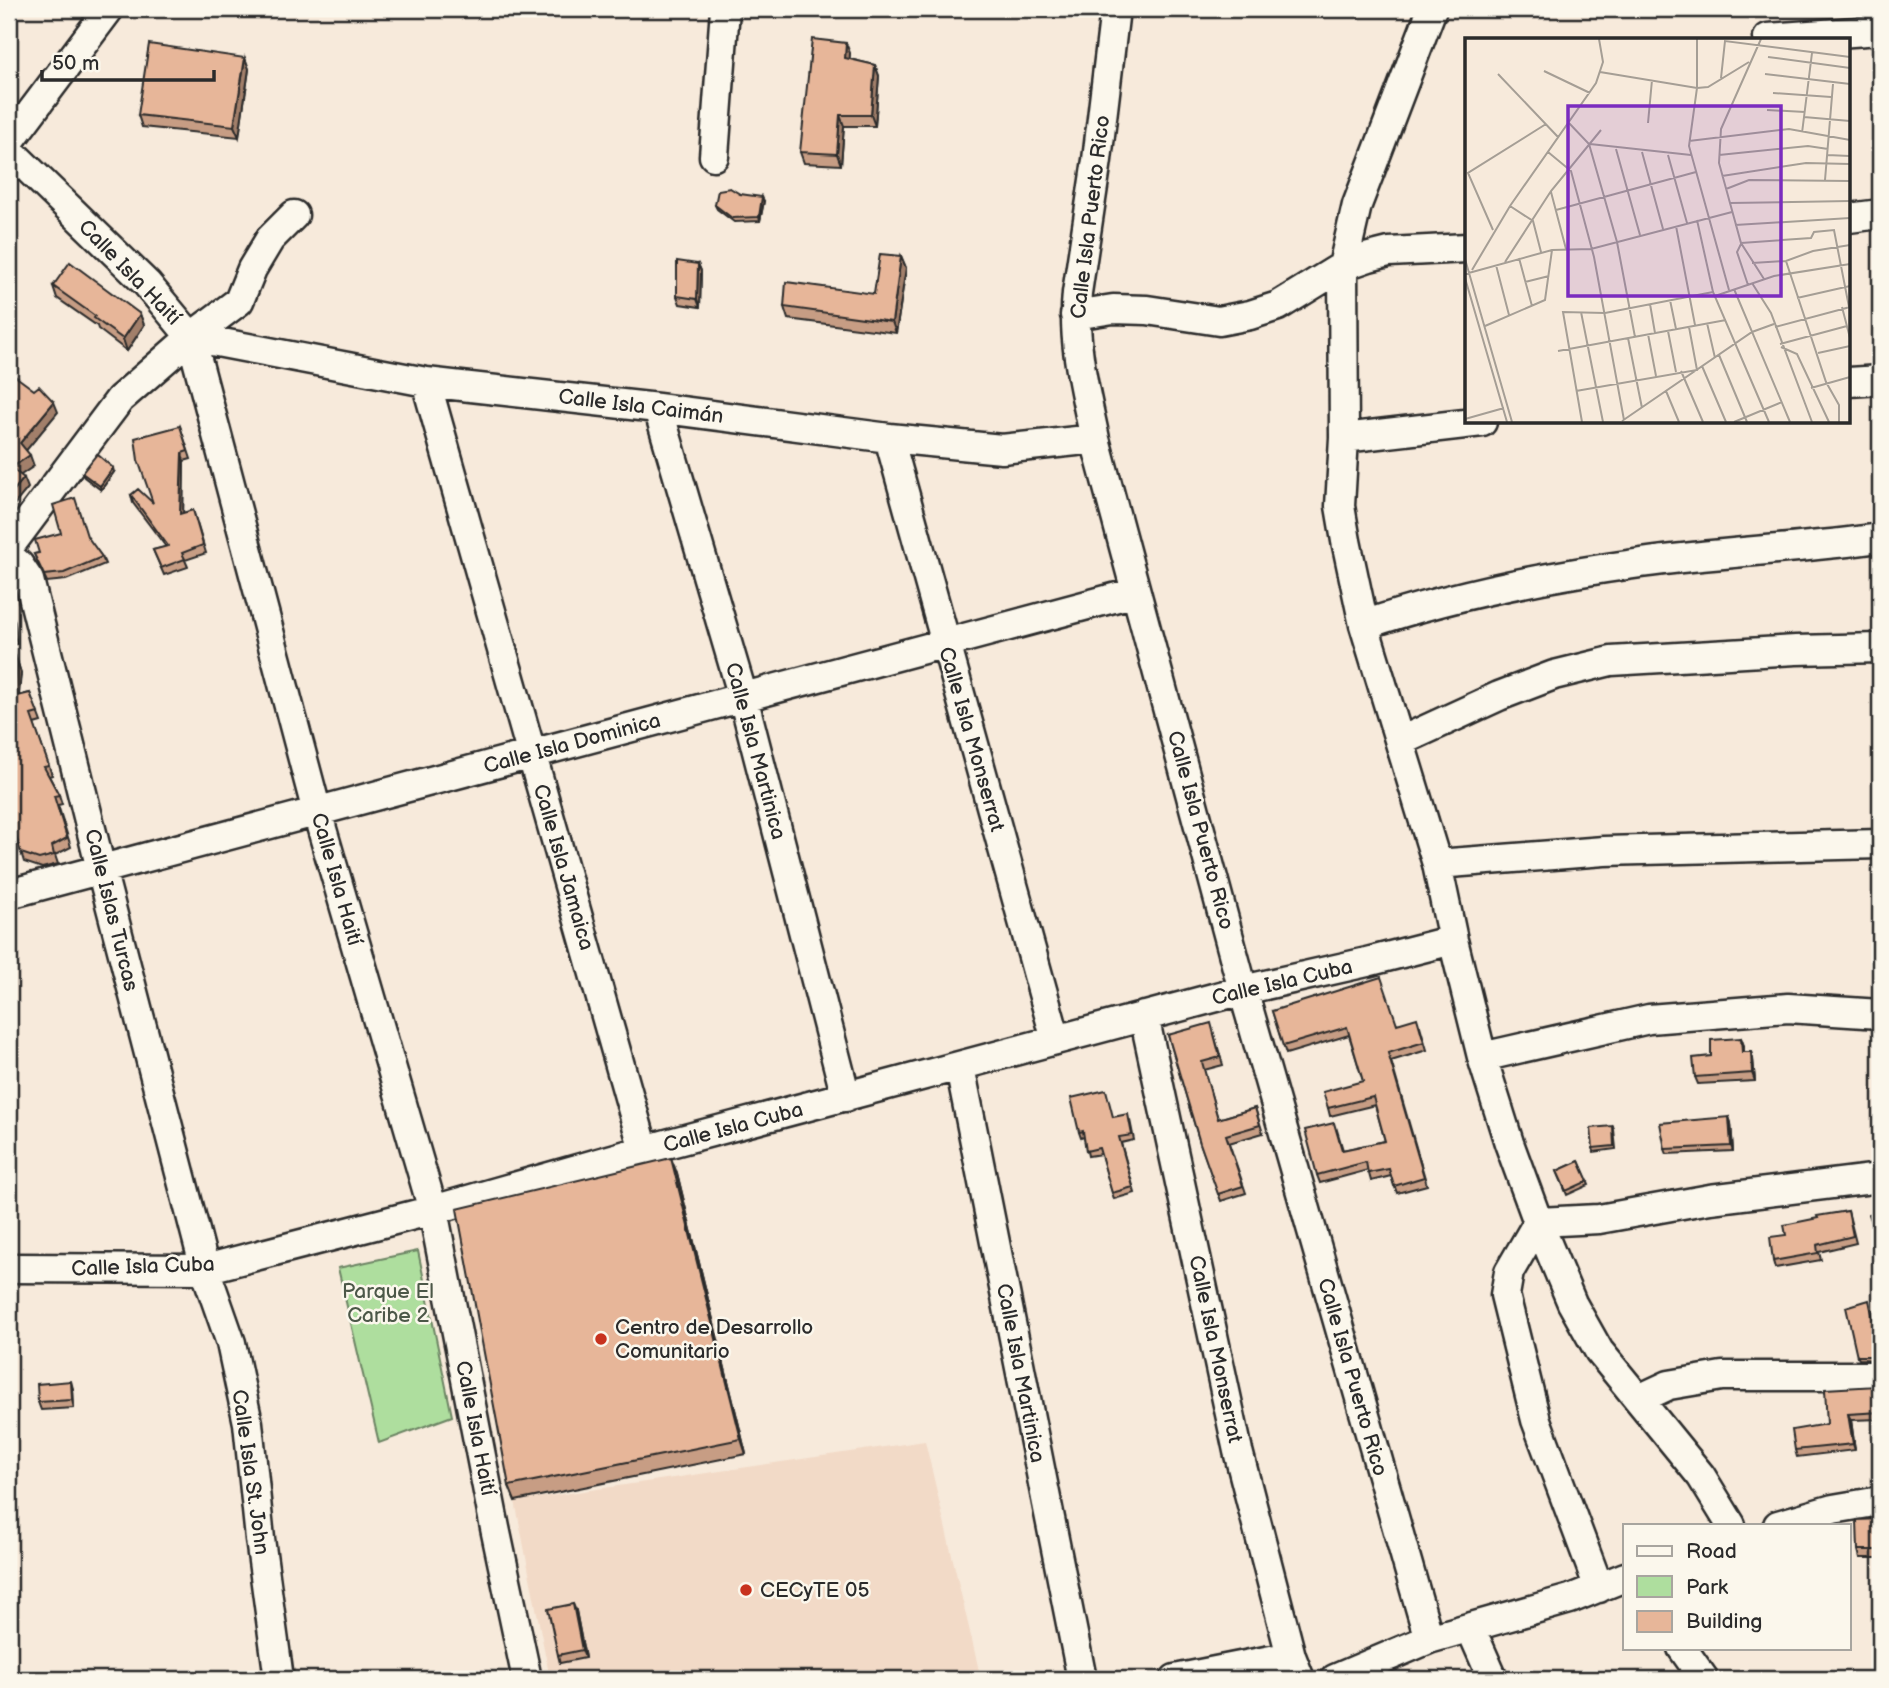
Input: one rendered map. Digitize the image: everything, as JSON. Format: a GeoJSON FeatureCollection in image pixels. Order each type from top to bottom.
{"type":"FeatureCollection","features":[{"type":"Feature","properties":{"kind":"street"},"geometry":{"type":"LineString","coordinates":[[9,142],[109,9]]}},
{"type":"Feature","properties":{"kind":"street"},"geometry":{"type":"LineString","coordinates":[[714,156],[725,9]]}},
{"type":"Feature","properties":{"kind":"street","name":"Calle Isla Puerto Rico"},"geometry":{"type":"LineString","coordinates":[[1115,9],[1075,315],[1078,360],[1095,439],[1243,990],[1429,1639]]}},
{"type":"Feature","properties":{"kind":"street"},"geometry":{"type":"LineString","coordinates":[[1432,9],[1357,205],[1343,266],[1345,438],[1340,506],[1364,625],[1437,864],[1482,1057],[1508,1143],[1538,1222],[1572,1303],[1599,1351],[1701,1476],[1730,1524]]}},
{"type":"Feature","properties":{"kind":"street"},"geometry":{"type":"LineString","coordinates":[[1768,37],[1880,30]]}},
{"type":"Feature","properties":{"kind":"street","name":"Calle Isla Haití"},"geometry":{"type":"LineString","coordinates":[[9,150],[147,284],[191,337],[317,811],[433,1210],[527,1679]]}},
{"type":"Feature","properties":{"kind":"street"},"geometry":{"type":"LineString","coordinates":[[1850,218],[1880,214]]}},
{"type":"Feature","properties":{"kind":"street"},"geometry":{"type":"LineString","coordinates":[[9,547],[120,399],[191,337],[239,301],[252,269],[270,239],[294,215]]}},
{"type":"Feature","properties":{"kind":"street"},"geometry":{"type":"LineString","coordinates":[[1075,315],[1113,309],[1147,310],[1219,321],[1278,306],[1343,266],[1389,252],[1465,248]]}},
{"type":"Feature","properties":{"kind":"street","name":"Calle Isla Caimán"},"geometry":{"type":"LineString","coordinates":[[191,337],[426,382],[889,438],[1002,449],[1095,439]]}},
{"type":"Feature","properties":{"kind":"street"},"geometry":{"type":"LineString","coordinates":[[1850,382],[1880,380]]}},
{"type":"Feature","properties":{"kind":"street","name":"Calle Isla Jamaica"},"geometry":{"type":"LineString","coordinates":[[426,382],[644,1150]]}},
{"type":"Feature","properties":{"kind":"street","name":"Calle Isla Martinica"},"geometry":{"type":"LineString","coordinates":[[658,408],[743,697],[846,1097]]}},
{"type":"Feature","properties":{"kind":"street"},"geometry":{"type":"LineString","coordinates":[[1345,438],[1465,424]]}},
{"type":"Feature","properties":{"kind":"street","name":"Calle Isla Monserrat"},"geometry":{"type":"LineString","coordinates":[[889,438],[1056,1040]]}},
{"type":"Feature","properties":{"kind":"street"},"geometry":{"type":"LineString","coordinates":[[1364,625],[1424,604],[1510,584],[1642,562],[1880,538]]}},
{"type":"Feature","properties":{"kind":"street","name":"Calle Islas Turcas"},"geometry":{"type":"LineString","coordinates":[[9,556],[29,579],[205,1269]]}},
{"type":"Feature","properties":{"kind":"street","name":"Calle Isla Dominica"},"geometry":{"type":"LineString","coordinates":[[9,894],[1136,592]]}},
{"type":"Feature","properties":{"kind":"street"},"geometry":{"type":"LineString","coordinates":[[1401,741],[1499,696],[1555,674],[1611,661],[1880,648]]}},
{"type":"Feature","properties":{"kind":"street"},"geometry":{"type":"LineString","coordinates":[[1437,864],[1604,851],[1880,844]]}},
{"type":"Feature","properties":{"kind":"street","name":"Calle Isla Cuba"},"geometry":{"type":"LineString","coordinates":[[9,1268],[205,1269],[433,1210],[644,1150],[1144,1016],[1453,940]]}},
{"type":"Feature","properties":{"kind":"street"},"geometry":{"type":"LineString","coordinates":[[1482,1057],[1649,1019],[1788,1008],[1880,1014]]}},
{"type":"Feature","properties":{"kind":"street","name":"Calle Isla Monserrat"},"geometry":{"type":"LineString","coordinates":[[1144,1016],[1238,1451],[1295,1668]]}},
{"type":"Feature","properties":{"kind":"street","name":"Calle Isla Martinica"},"geometry":{"type":"LineString","coordinates":[[960,1067],[1082,1679]]}},
{"type":"Feature","properties":{"kind":"street"},"geometry":{"type":"LineString","coordinates":[[1538,1222],[1599,1219],[1710,1199],[1880,1178]]}},
{"type":"Feature","properties":{"kind":"street"},"geometry":{"type":"LineString","coordinates":[[1335,1679],[1429,1639],[1570,1599],[1612,1583],[1536,1420],[1505,1295],[1508,1272],[1538,1222]]}},
{"type":"Feature","properties":{"kind":"street","name":"Calle Isla St. John"},"geometry":{"type":"LineString","coordinates":[[205,1269],[231,1342],[248,1423],[279,1679]]}},
{"type":"Feature","properties":{"kind":"street"},"geometry":{"type":"LineString","coordinates":[[1639,1399],[1669,1385],[1722,1376],[1880,1376]]}},
{"type":"Feature","properties":{"kind":"street"},"geometry":{"type":"LineString","coordinates":[[1781,1524],[1833,1509],[1880,1501]]}},
{"type":"Feature","properties":{"kind":"street"},"geometry":{"type":"LineString","coordinates":[[1471,1629],[1493,1679]]}},
{"type":"Feature","properties":{"kind":"street"},"geometry":{"type":"LineString","coordinates":[[1683,1650],[1704,1679]]}},
{"type":"Feature","properties":{"kind":"street"},"geometry":{"type":"LineString","coordinates":[[1175,1679],[1295,1668]]}},
{"type":"Feature","properties":{"kind":"shaded area","name":"CECyTE 05"},"geometry":{"type":"Polygon","coordinates":[[[925,1441],[981,1679],[550,1679],[515,1501],[925,1441]]]}},
{"type":"Feature","properties":{"kind":"green space","name":"Parque El Caribe 2"},"geometry":{"type":"Polygon","coordinates":[[[418,1251],[452,1416],[379,1443],[338,1268],[418,1251]]]}},
{"type":"Feature","properties":{"kind":"building"},"geometry":{"type":"Polygon","coordinates":[[[812,39],[846,43],[845,58],[875,65],[871,115],[840,115],[837,154],[800,152],[812,39]]]}},
{"type":"Feature","properties":{"kind":"building"},"geometry":{"type":"Polygon","coordinates":[[[149,44],[245,58],[234,126],[138,115],[149,44]]]}},
{"type":"Feature","properties":{"kind":"building"},"geometry":{"type":"Polygon","coordinates":[[[730,188],[740,194],[762,197],[759,217],[732,218],[715,205],[718,190],[730,188]]]}},
{"type":"Feature","properties":{"kind":"building"},"geometry":{"type":"Polygon","coordinates":[[[880,254],[901,256],[892,322],[784,307],[786,282],[874,294],[880,254]]]}},
{"type":"Feature","properties":{"kind":"building"},"geometry":{"type":"Polygon","coordinates":[[[677,261],[698,264],[697,299],[677,296],[677,261]]]}},
{"type":"Feature","properties":{"kind":"building"},"geometry":{"type":"Polygon","coordinates":[[[70,262],[140,314],[123,339],[53,286],[70,262]]]}},
{"type":"Feature","properties":{"kind":"building"},"geometry":{"type":"Polygon","coordinates":[[[15,376],[34,390],[39,386],[54,402],[20,443],[30,455],[11,468],[24,478],[9,496],[9,383],[15,376]]]}},
{"type":"Feature","properties":{"kind":"building"},"geometry":{"type":"Polygon","coordinates":[[[180,426],[188,451],[182,453],[180,514],[193,510],[203,545],[182,553],[185,559],[161,568],[153,550],[168,546],[131,495],[138,489],[153,503],[138,460],[135,438],[180,426]]]}},
{"type":"Feature","properties":{"kind":"building"},"geometry":{"type":"Polygon","coordinates":[[[97,454],[113,468],[100,486],[82,473],[97,454]]]}},
{"type":"Feature","properties":{"kind":"building"},"geometry":{"type":"Polygon","coordinates":[[[75,498],[87,536],[102,557],[64,573],[44,575],[34,554],[39,553],[35,540],[61,533],[53,505],[75,498]]]}},
{"type":"Feature","properties":{"kind":"building"},"geometry":{"type":"Polygon","coordinates":[[[9,614],[12,614],[13,635],[9,636],[9,614]]]}},
{"type":"Feature","properties":{"kind":"building"},"geometry":{"type":"Polygon","coordinates":[[[9,636],[17,664],[14,697],[30,693],[38,713],[31,715],[49,766],[44,767],[59,795],[54,796],[67,838],[52,846],[54,855],[39,859],[21,853],[9,813],[9,636]]]}},
{"type":"Feature","properties":{"kind":"building"},"geometry":{"type":"Polygon","coordinates":[[[1381,977],[1397,1024],[1417,1018],[1424,1042],[1388,1053],[1424,1177],[1394,1186],[1389,1169],[1368,1173],[1366,1162],[1317,1175],[1305,1130],[1334,1123],[1342,1150],[1385,1141],[1373,1097],[1328,1108],[1323,1092],[1363,1081],[1347,1027],[1283,1046],[1272,1011],[1381,977]]]}},
{"type":"Feature","properties":{"kind":"building"},"geometry":{"type":"Polygon","coordinates":[[[1211,1023],[1220,1057],[1202,1062],[1218,1119],[1255,1108],[1260,1125],[1226,1135],[1243,1186],[1218,1194],[1168,1035],[1211,1023]]]}},
{"type":"Feature","properties":{"kind":"building"},"geometry":{"type":"Polygon","coordinates":[[[1741,1038],[1742,1052],[1751,1052],[1752,1073],[1695,1077],[1693,1058],[1711,1056],[1711,1040],[1741,1038]]]}},
{"type":"Feature","properties":{"kind":"building"},"geometry":{"type":"Polygon","coordinates":[[[1106,1090],[1113,1117],[1128,1114],[1132,1135],[1119,1137],[1133,1187],[1112,1193],[1099,1148],[1086,1151],[1083,1131],[1079,1132],[1071,1098],[1106,1090]]]}},
{"type":"Feature","properties":{"kind":"building"},"geometry":{"type":"Polygon","coordinates":[[[1729,1117],[1731,1146],[1665,1149],[1660,1123],[1729,1117]]]}},
{"type":"Feature","properties":{"kind":"building"},"geometry":{"type":"Polygon","coordinates":[[[1613,1126],[1614,1146],[1593,1148],[1591,1128],[1613,1126]]]}},
{"type":"Feature","properties":{"kind":"building","name":"Centro de Desarrollo Comunitario"},"geometry":{"type":"Polygon","coordinates":[[[671,1158],[741,1439],[509,1486],[457,1209],[671,1158]]]}},
{"type":"Feature","properties":{"kind":"building"},"geometry":{"type":"Polygon","coordinates":[[[1579,1161],[1588,1181],[1566,1191],[1557,1171],[1579,1161]]]}},
{"type":"Feature","properties":{"kind":"building"},"geometry":{"type":"Polygon","coordinates":[[[1880,1210],[1880,1243],[1879,1243],[1869,1214],[1880,1210]]]}},
{"type":"Feature","properties":{"kind":"building"},"geometry":{"type":"Polygon","coordinates":[[[1848,1211],[1853,1236],[1817,1245],[1818,1253],[1773,1261],[1770,1237],[1786,1235],[1784,1225],[1848,1211]]]}},
{"type":"Feature","properties":{"kind":"building"},"geometry":{"type":"Polygon","coordinates":[[[1869,1300],[1880,1356],[1857,1356],[1846,1307],[1869,1300]]]}},
{"type":"Feature","properties":{"kind":"building"},"geometry":{"type":"Polygon","coordinates":[[[71,1381],[72,1400],[38,1402],[37,1384],[71,1381]]]}},
{"type":"Feature","properties":{"kind":"building"},"geometry":{"type":"Polygon","coordinates":[[[1877,1386],[1877,1391],[1880,1390],[1880,1412],[1848,1414],[1853,1444],[1795,1450],[1792,1430],[1827,1424],[1825,1389],[1877,1386]]]}},
{"type":"Feature","properties":{"kind":"building"},"geometry":{"type":"Polygon","coordinates":[[[1880,1519],[1880,1550],[1858,1550],[1857,1520],[1880,1519]]]}},
{"type":"Feature","properties":{"kind":"building"},"geometry":{"type":"Polygon","coordinates":[[[573,1604],[582,1650],[558,1655],[548,1609],[573,1604]]]}},
{"type":"Feature","properties":{"kind":"building"},"geometry":{"type":"Polygon","coordinates":[[[1801,1673],[1807,1679],[1794,1679],[1801,1673]]]}},
{"type":"Feature","properties":{"kind":"place","name":"Centro de Desarrollo Comunitario"},"geometry":{"type":"Point","coordinates":[601,1339]}},
{"type":"Feature","properties":{"kind":"place","name":"CECyTE 05"},"geometry":{"type":"Point","coordinates":[746,1590]}}]}
